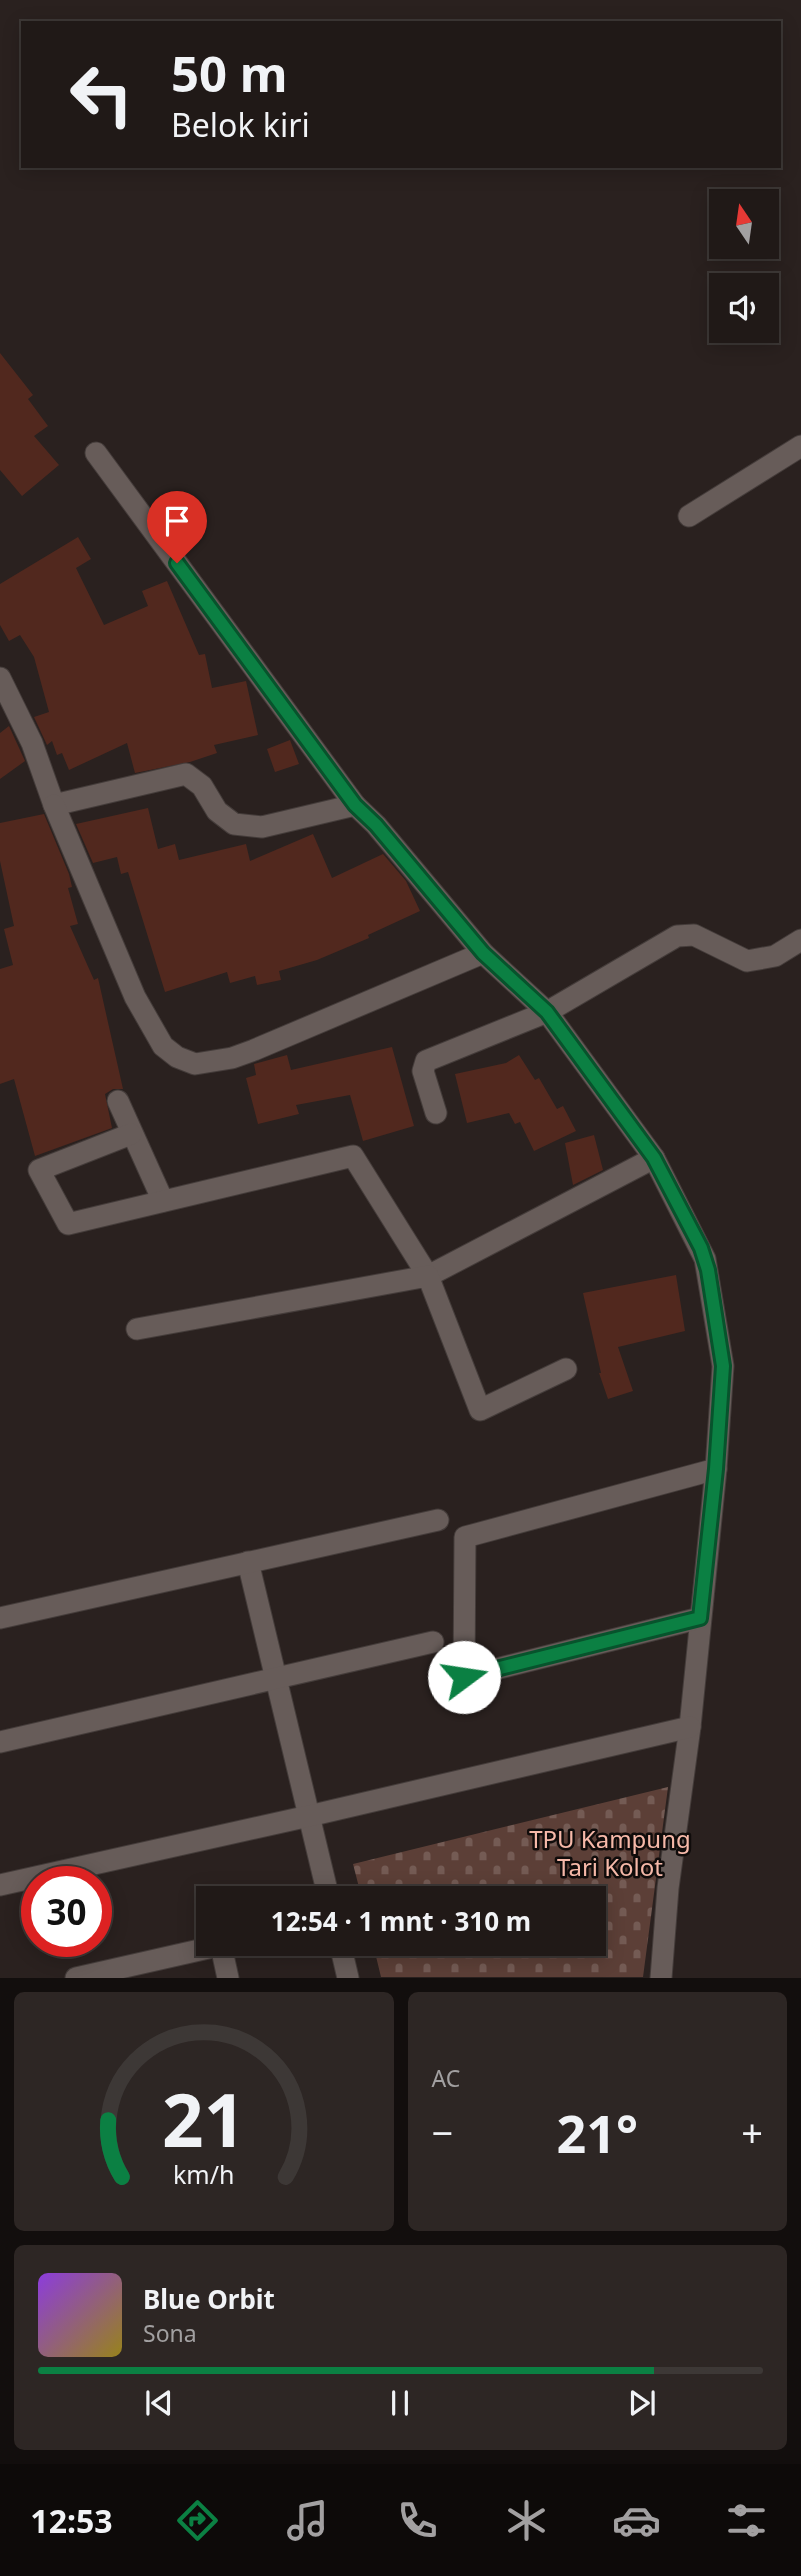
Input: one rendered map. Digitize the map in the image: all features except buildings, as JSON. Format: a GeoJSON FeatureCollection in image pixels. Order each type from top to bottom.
{"type":"FeatureCollection","features":[{"type":"Feature","properties":{"kind":"street"},"geometry":{"type":"LineString","coordinates":[[689,516],[801,446]]}},
{"type":"Feature","properties":{"kind":"street"},"geometry":{"type":"LineString","coordinates":[[96,453],[355,805],[376,825],[483,953],[547,1012],[654,1158],[701,1248],[708,1270],[723,1366],[716,1469],[690,1727],[668,1888],[661,1978]]}},
{"type":"Feature","properties":{"kind":"street"},"geometry":{"type":"LineString","coordinates":[[0,678],[32,743],[54,805],[135,997],[163,1045],[184,1061],[195,1064],[232,1058],[483,953]]}},
{"type":"Feature","properties":{"kind":"street"},"geometry":{"type":"LineString","coordinates":[[54,805],[186,774],[202,786],[217,811],[234,824],[262,827],[355,805]]}},
{"type":"Feature","properties":{"kind":"street"},"geometry":{"type":"LineString","coordinates":[[436,1112],[423,1071],[424,1062],[547,1012],[677,936],[694,935],[747,961],[775,956],[801,940]]}},
{"type":"Feature","properties":{"kind":"street"},"geometry":{"type":"LineString","coordinates":[[118,1101],[163,1201]]}},
{"type":"Feature","properties":{"kind":"street"},"geometry":{"type":"LineString","coordinates":[[131,1134],[39,1170],[68,1224],[353,1157],[428,1276],[480,1410],[566,1369]]}},
{"type":"Feature","properties":{"kind":"street"},"geometry":{"type":"LineString","coordinates":[[137,1329],[428,1276],[654,1158]]}},
{"type":"Feature","properties":{"kind":"street"},"geometry":{"type":"LineString","coordinates":[[700,1618],[464,1677],[465,1536],[716,1469]]}},
{"type":"Feature","properties":{"kind":"street"},"geometry":{"type":"LineString","coordinates":[[0,1618],[438,1520]]}},
{"type":"Feature","properties":{"kind":"street"},"geometry":{"type":"LineString","coordinates":[[248,1562],[326,1886]]}},
{"type":"Feature","properties":{"kind":"street"},"geometry":{"type":"LineString","coordinates":[[0,1742],[433,1642]]}},
{"type":"Feature","properties":{"kind":"street"},"geometry":{"type":"LineString","coordinates":[[0,1885],[690,1727]]}},
{"type":"Feature","properties":{"kind":"street"},"geometry":{"type":"LineString","coordinates":[[76,1978],[196,1952]]}},
{"type":"Feature","properties":{"kind":"street"},"geometry":{"type":"LineString","coordinates":[[225,1956],[228,1978]]}},
{"type":"Feature","properties":{"kind":"street"},"geometry":{"type":"LineString","coordinates":[[343,1956],[348,1978]]}},
{"type":"Feature","properties":{"kind":"green space","name":"TPU Kampung Tari Kolot"},"geometry":{"type":"Polygon","coordinates":[[[668,1787],[643,1977],[381,1977],[376,1956],[606,1956],[606,1886],[359,1886],[353,1864],[668,1787]]]}},
{"type":"Feature","properties":{"kind":"route"},"geometry":{"type":"LineString","coordinates":[[177,563],[355,805],[376,825],[483,953],[547,1012],[654,1158],[701,1248],[708,1270],[723,1366],[716,1469],[700,1618],[464,1677]]}}]}
